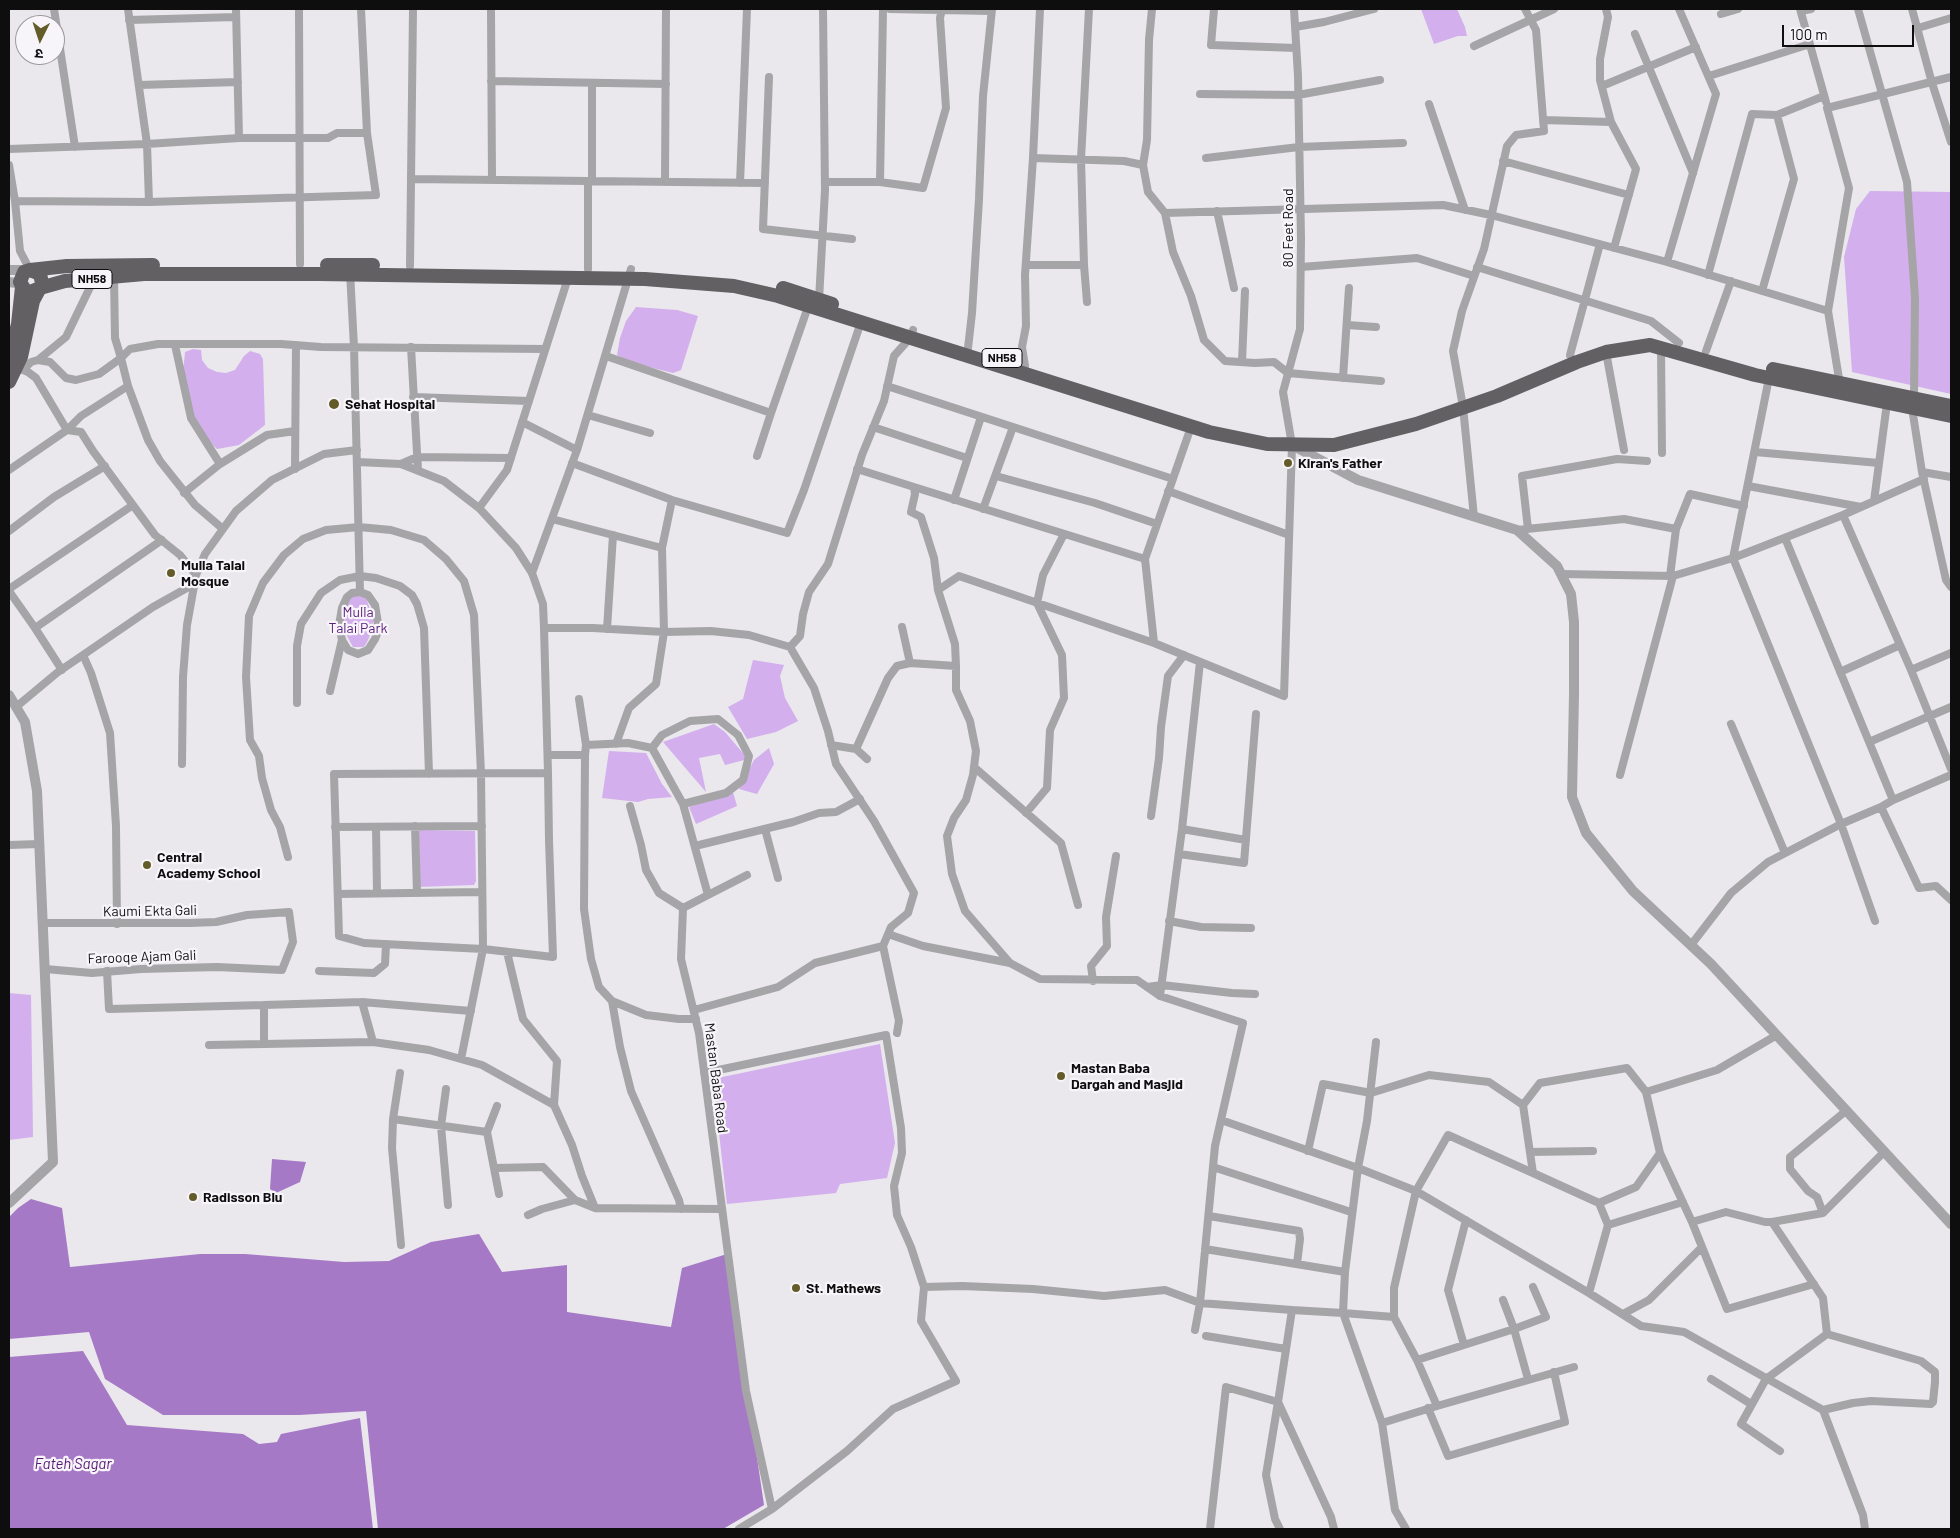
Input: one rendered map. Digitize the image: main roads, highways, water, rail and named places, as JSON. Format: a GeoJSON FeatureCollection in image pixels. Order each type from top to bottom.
{"type":"FeatureCollection","features":[{"type":"Feature","properties":{"kind":"highway","name":"NH58"},"geometry":{"type":"LineString","coordinates":[[30,270],[67,266],[300,264],[350,270],[568,278],[630,274]]}},
{"type":"Feature","properties":{"kind":"highway","name":"NH58"},"geometry":{"type":"LineString","coordinates":[[15,285],[30,292],[65,281],[144,274],[350,270],[410,266],[588,269],[630,274],[735,277],[781,287],[861,322],[968,348],[1211,424],[1291,440]]}},
{"type":"Feature","properties":{"kind":"highway"},"geometry":{"type":"LineString","coordinates":[[9,382],[18,324],[15,285],[24,272],[30,270],[40,274],[42,283],[33,301],[12,363]]}},
{"type":"Feature","properties":{"kind":"highway","name":"NH58"},"geometry":{"type":"LineString","coordinates":[[813,301],[1191,427],[1267,444],[1333,435],[1497,396],[1577,362],[1606,352],[1650,346],[1769,378],[1839,388],[1913,403],[1951,416]]}},
{"type":"Feature","properties":{"kind":"highway","name":"NH58"},"geometry":{"type":"LineString","coordinates":[[1462,403],[1494,387],[1570,355],[1604,343],[1651,336],[1887,403],[1951,406]]}},
{"type":"Feature","properties":{"kind":"water"},"geometry":{"type":"Polygon","coordinates":[[[272,1159],[306,1162],[300,1182],[276,1193],[270,1189],[272,1159]]]}},
{"type":"Feature","properties":{"kind":"water"},"geometry":{"type":"Polygon","coordinates":[[[31,1199],[62,1208],[70,1267],[200,1254],[245,1254],[344,1262],[389,1261],[431,1242],[479,1234],[502,1272],[567,1265],[567,1312],[671,1327],[682,1268],[727,1254],[764,1505],[723,1529],[378,1529],[366,1411],[299,1415],[163,1415],[105,1379],[89,1332],[9,1339],[9,1217],[31,1199]]]}},
{"type":"Feature","properties":{"kind":"water","name":"Fateh Sagar"},"geometry":{"type":"Polygon","coordinates":[[[83,1351],[127,1425],[243,1434],[259,1444],[277,1442],[281,1434],[360,1418],[373,1529],[9,1529],[9,1357],[83,1351]]]}},
{"type":"Feature","properties":{"kind":"place","name":"Sehat Hospital"},"geometry":{"type":"Point","coordinates":[334,404]}},
{"type":"Feature","properties":{"kind":"place","name":"Kiran's Father"},"geometry":{"type":"Point","coordinates":[1288,463]}},
{"type":"Feature","properties":{"kind":"place","name":"Mulla Talai Mosque"},"geometry":{"type":"Point","coordinates":[171,573]}},
{"type":"Feature","properties":{"kind":"place","name":"Central Academy School"},"geometry":{"type":"Point","coordinates":[147,865]}},
{"type":"Feature","properties":{"kind":"place","name":"Mastan Baba Dargah and Masjid"},"geometry":{"type":"Point","coordinates":[1061,1076]}},
{"type":"Feature","properties":{"kind":"place","name":"Radisson Blu"},"geometry":{"type":"Point","coordinates":[193,1197]}},
{"type":"Feature","properties":{"kind":"place","name":"St. Mathews"},"geometry":{"type":"Point","coordinates":[796,1288]}},
{"type":"Feature","properties":{"kind":"park label","name":"Mulla Talai Park"},"geometry":{"type":"Point","coordinates":[358,620]}}]}
